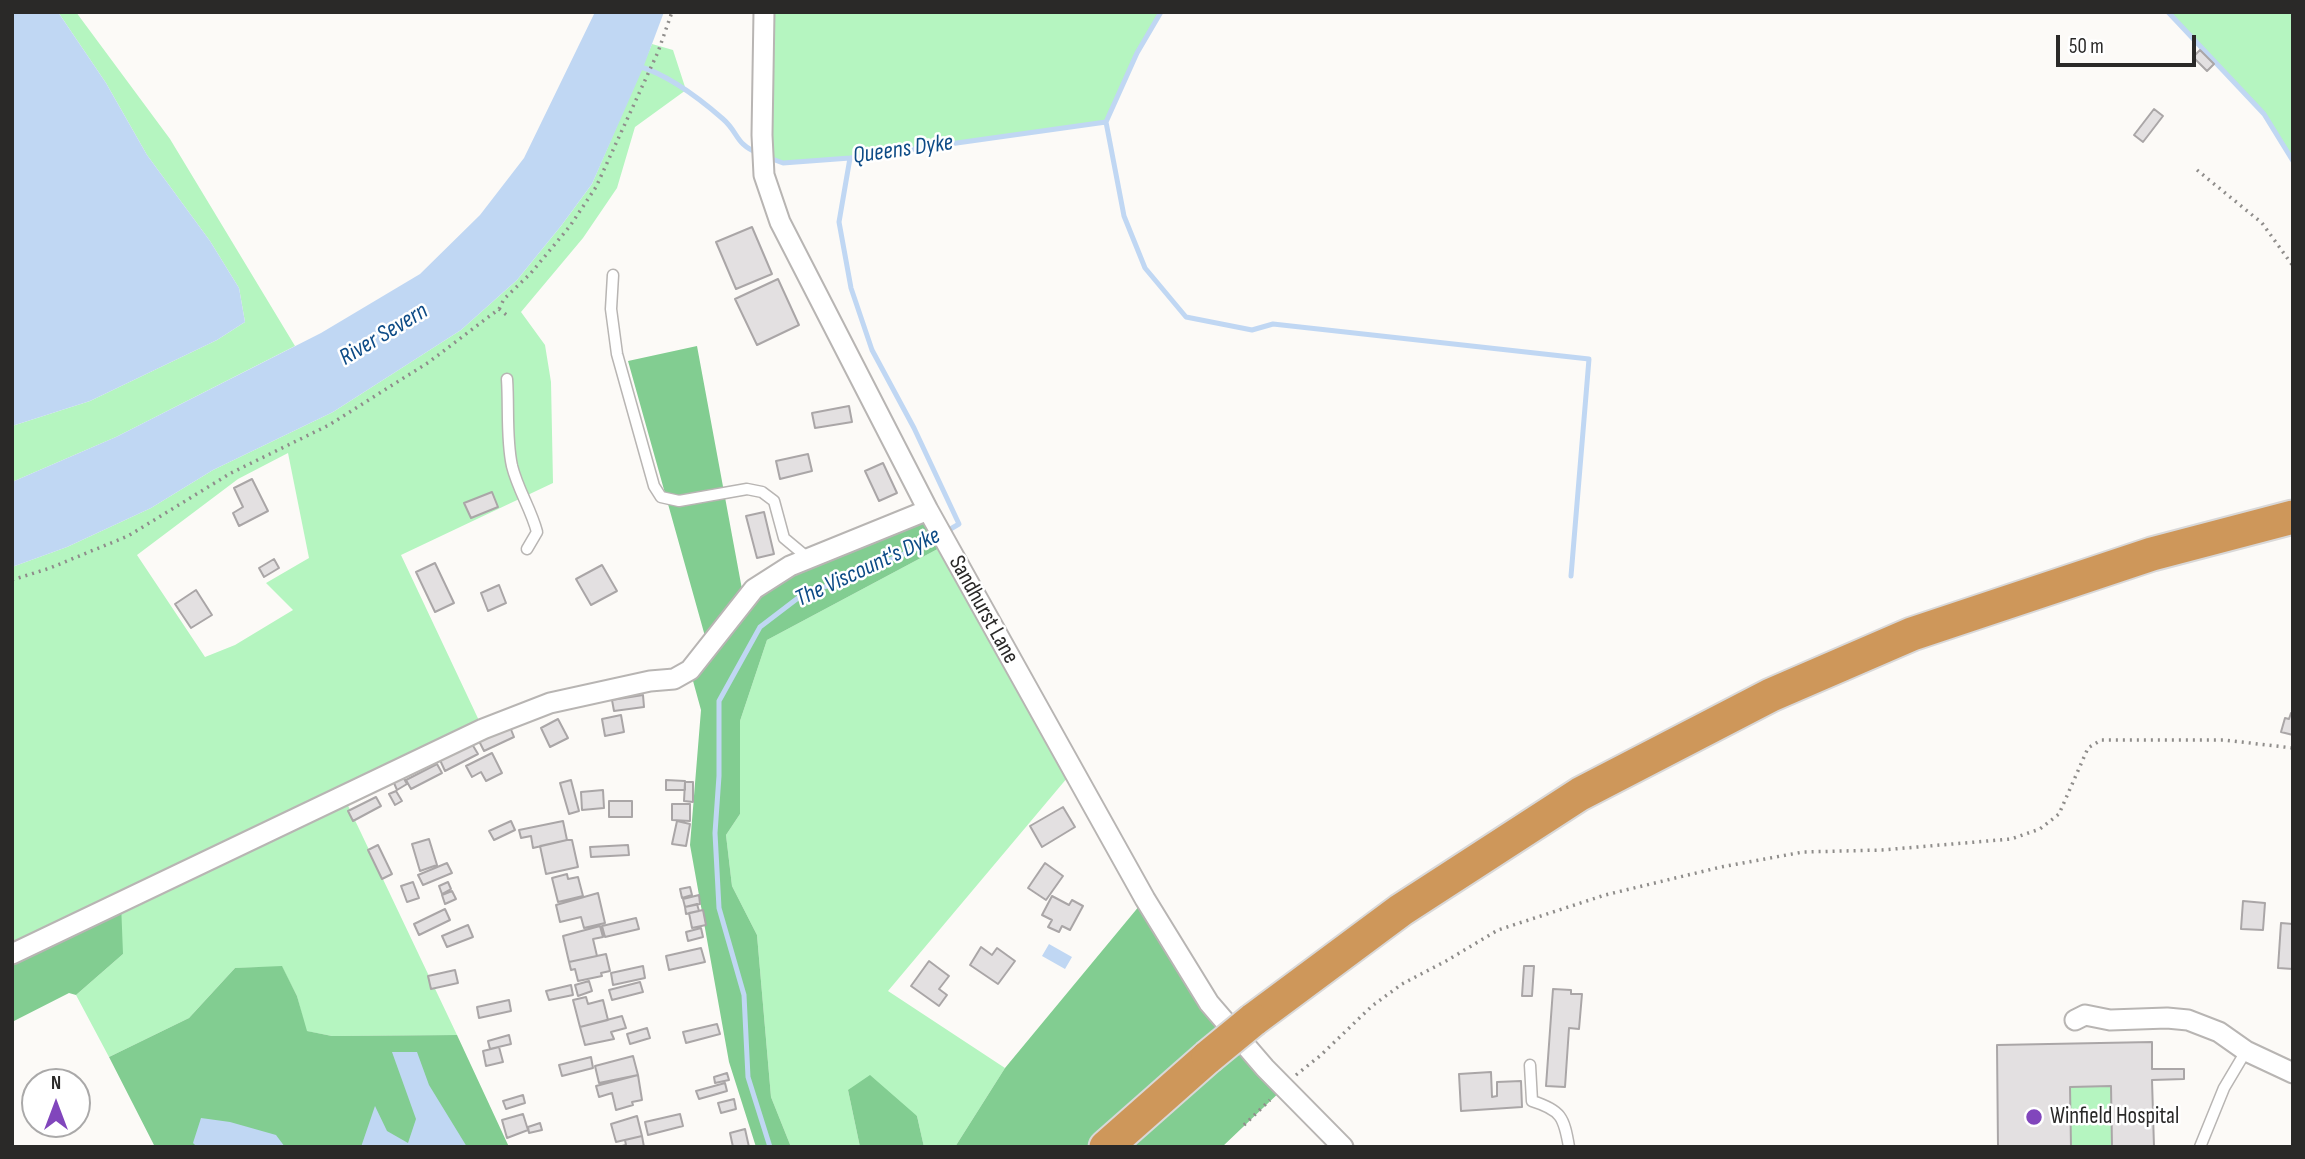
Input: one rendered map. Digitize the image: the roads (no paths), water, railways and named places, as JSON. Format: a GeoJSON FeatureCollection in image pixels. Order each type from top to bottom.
{"type":"FeatureCollection","features":[{"type":"Feature","properties":{"kind":"highway"},"geometry":{"type":"LineString","coordinates":[[1107,1147],[1253,1020],[1401,910],[1580,794],[1771,695],[1912,634],[2152,554],[2293,517]]}},
{"type":"Feature","properties":{"kind":"street","name":"Sandhurst Lane"},"geometry":{"type":"LineString","coordinates":[[764,12],[764,174],[780,222],[928,510],[1145,900],[1209,1003],[1265,1068],[1343,1147]]}},
{"type":"Feature","properties":{"kind":"street"},"geometry":{"type":"LineString","coordinates":[[12,954],[484,729],[550,703],[650,681],[674,679],[690,670],[754,589],[790,566],[928,510]]}},
{"type":"Feature","properties":{"kind":"street"},"geometry":{"type":"LineString","coordinates":[[2074,1020],[2085,1016],[2110,1020],[2188,1020],[2219,1032],[2246,1051],[2293,1073]]}},
{"type":"Feature","properties":{"kind":"lane"},"geometry":{"type":"LineString","coordinates":[[613,275],[611,309],[617,354],[654,486],[661,497],[679,501],[747,489],[762,492],[774,501],[784,538],[808,558]]}},
{"type":"Feature","properties":{"kind":"lane"},"geometry":{"type":"LineString","coordinates":[[507,379],[512,463],[517,485],[533,515],[537,532],[527,550]]}},
{"type":"Feature","properties":{"kind":"lane"},"geometry":{"type":"LineString","coordinates":[[2200,1147],[2224,1088],[2246,1051]]}},
{"type":"Feature","properties":{"kind":"lane"},"geometry":{"type":"LineString","coordinates":[[1530,1065],[1532,1101],[1549,1107],[1565,1122],[1569,1147]]}},
{"type":"Feature","properties":{"kind":"water"},"geometry":{"type":"Polygon","coordinates":[[[12,12],[58,12],[106,83],[147,155],[210,241],[239,288],[245,322],[217,340],[90,401],[12,426],[12,12]]]}},
{"type":"Feature","properties":{"kind":"water","name":"River Severn"},"geometry":{"type":"Polygon","coordinates":[[[595,12],[664,12],[643,68],[592,184],[517,280],[461,330],[333,412],[213,470],[151,508],[67,547],[12,567],[12,482],[116,437],[321,333],[420,274],[480,215],[524,158],[595,12]]]}},
{"type":"Feature","properties":{"kind":"water"},"geometry":{"type":"Polygon","coordinates":[[[1049,944],[1072,957],[1065,969],[1042,956],[1049,944]]]}},
{"type":"Feature","properties":{"kind":"water"},"geometry":{"type":"Polygon","coordinates":[[[392,1052],[417,1052],[429,1085],[467,1147],[361,1147],[375,1106],[387,1131],[408,1143],[416,1119],[392,1052]]]}},
{"type":"Feature","properties":{"kind":"water"},"geometry":{"type":"Polygon","coordinates":[[[201,1118],[230,1122],[276,1135],[285,1147],[197,1147],[193,1143],[201,1118]]]}},
{"type":"Feature","properties":{"kind":"waterway","name":"Queens Dyke"},"geometry":{"type":"LineString","coordinates":[[767,157],[783,163],[850,158],[1106,122],[1137,53],[1161,12]]}},
{"type":"Feature","properties":{"kind":"waterway","name":"Queens Dyke"},"geometry":{"type":"LineString","coordinates":[[2168,12],[2264,114],[2293,161]]}},
{"type":"Feature","properties":{"kind":"waterway","name":"Queens Dyke"},"geometry":{"type":"LineString","coordinates":[[638,66],[661,75],[694,95],[723,119],[745,146],[758,153]]}},
{"type":"Feature","properties":{"kind":"waterway"},"geometry":{"type":"LineString","coordinates":[[1106,122],[1124,216],[1145,268],[1186,317],[1252,330],[1273,324],[1589,359],[1571,576]]}},
{"type":"Feature","properties":{"kind":"waterway","name":"The Viscount's Dyke"},"geometry":{"type":"LineString","coordinates":[[770,1147],[748,1077],[744,995],[719,908],[715,833],[719,776],[719,701],[760,627],[798,598],[918,548],[959,524],[914,428],[872,350],[851,288],[839,222],[850,158]]}},
{"type":"Feature","properties":{"kind":"place","name":"Winfield Hospital"},"geometry":{"type":"Point","coordinates":[2034,1117]}}]}
